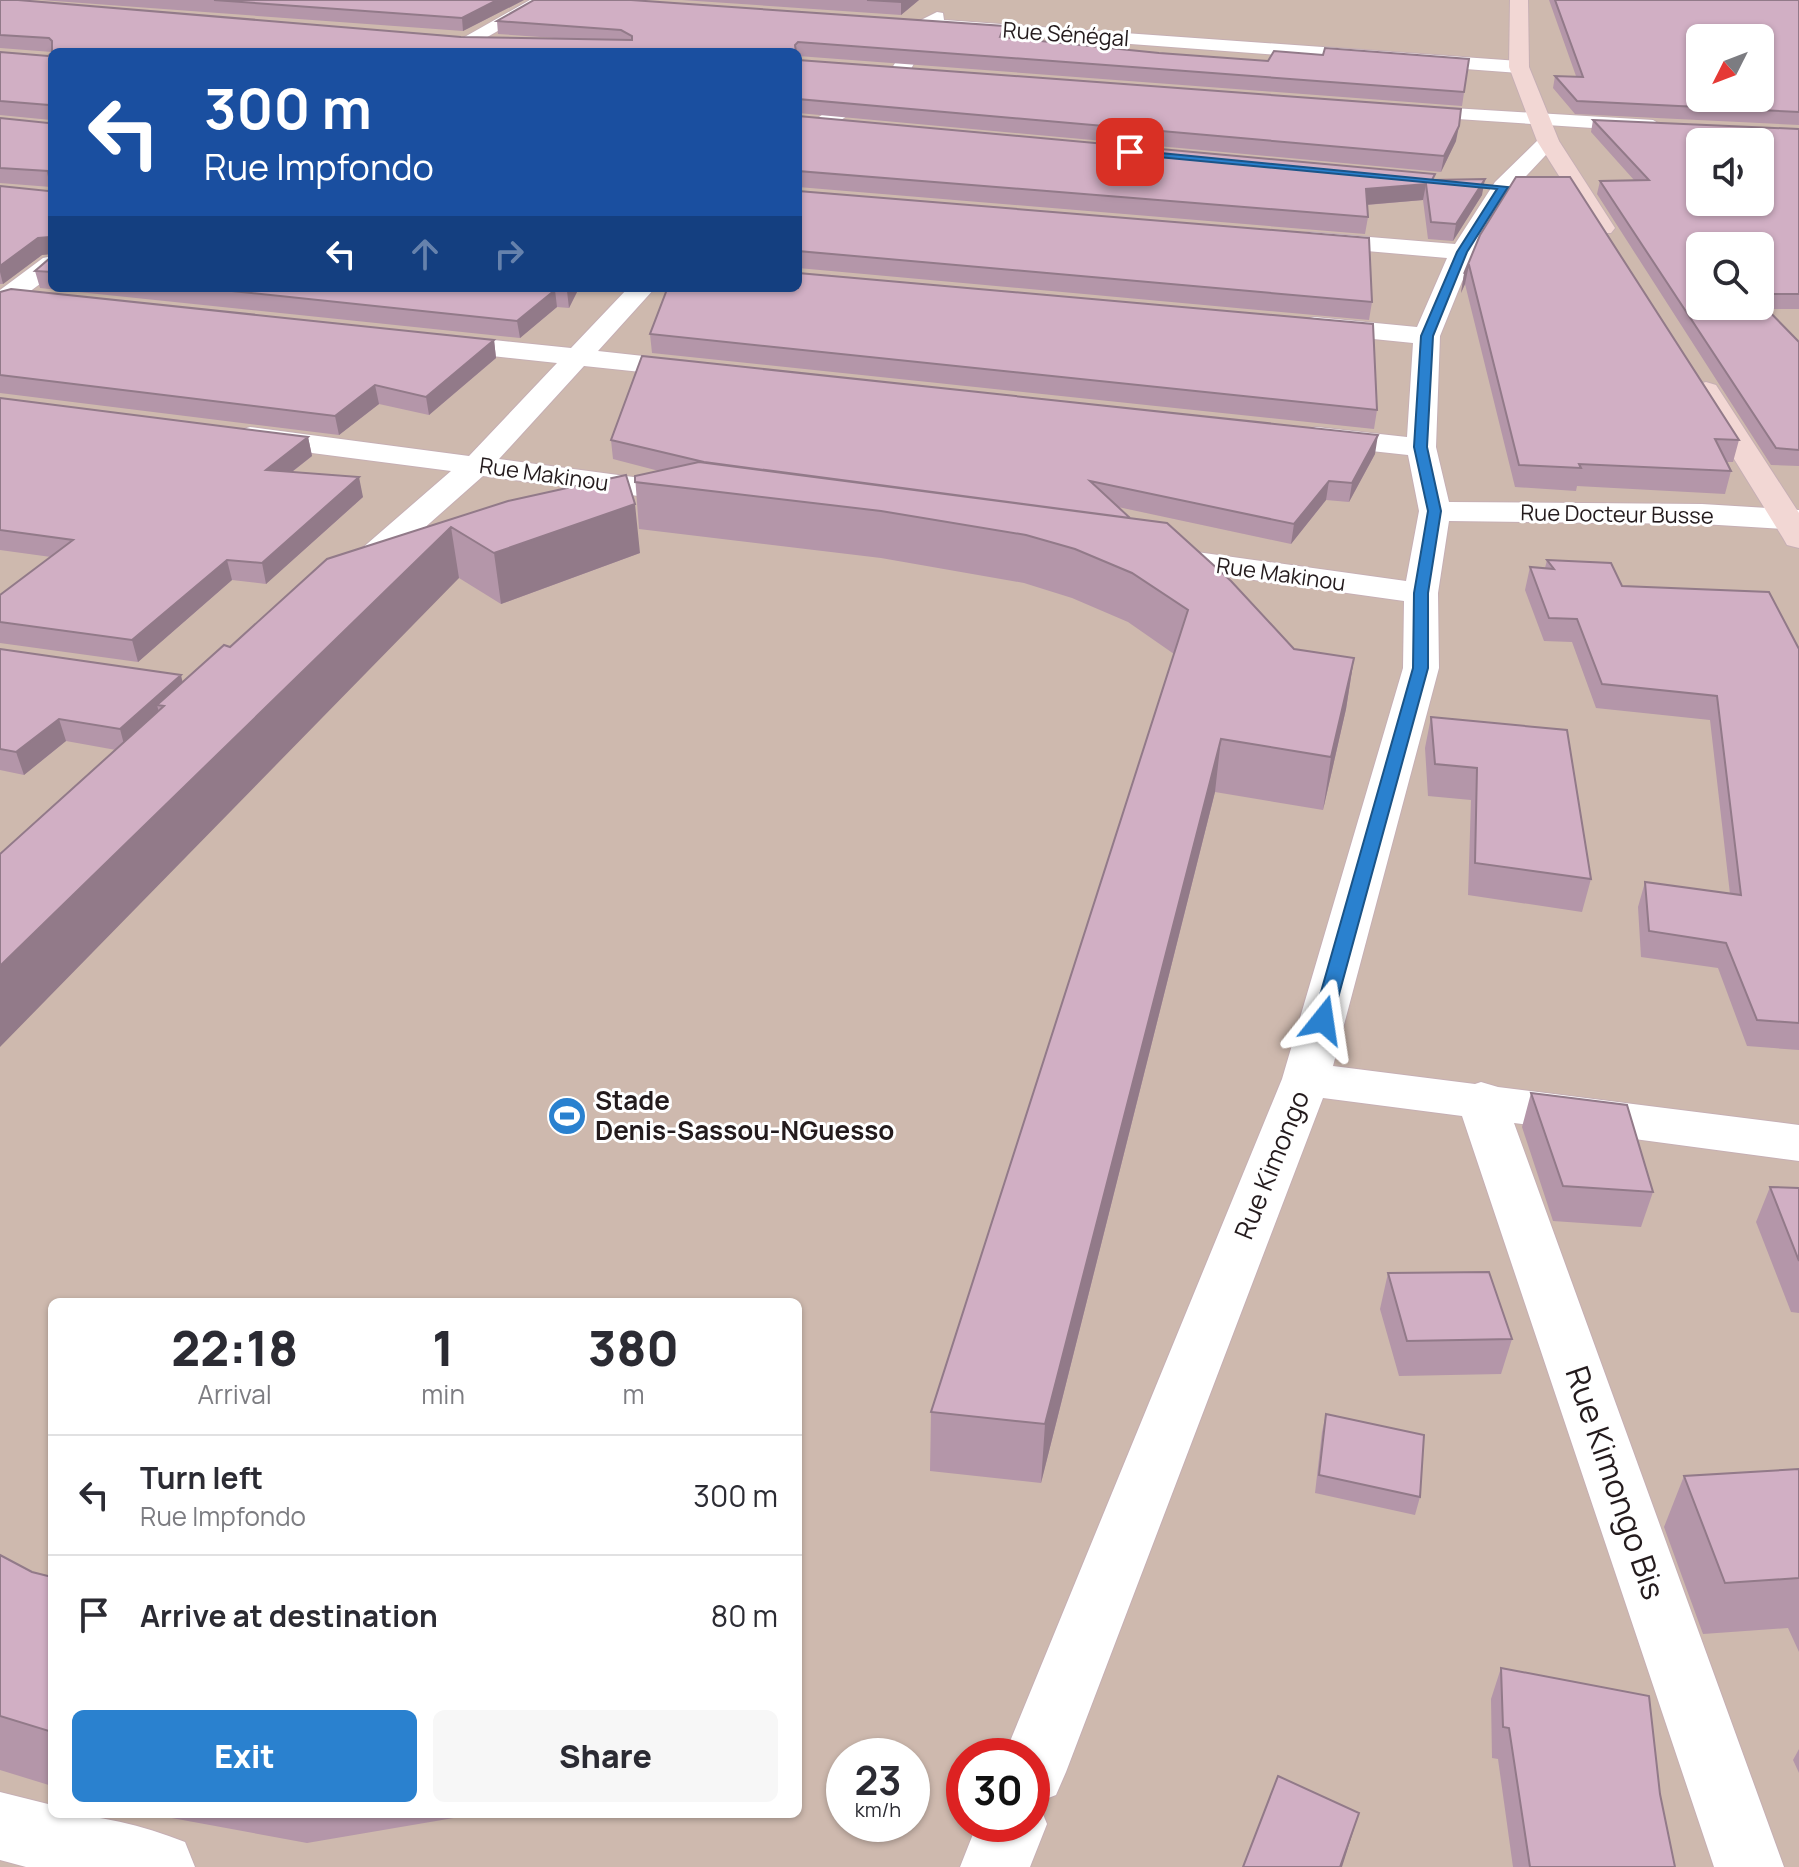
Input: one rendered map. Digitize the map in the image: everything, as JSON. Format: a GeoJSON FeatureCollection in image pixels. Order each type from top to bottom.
{"type":"FeatureCollection","features":[{"type":"Feature","properties":{"kind":"main road"},"geometry":{"type":"LineString","coordinates":[[1519,0],[1519,67],[1545,131],[1616,249]]}},
{"type":"Feature","properties":{"kind":"main road"},"geometry":{"type":"LineString","coordinates":[[1693,371],[1795,526]]}},
{"type":"Feature","properties":{"kind":"street"},"geometry":{"type":"LineString","coordinates":[[453,48],[543,0]]}},
{"type":"Feature","properties":{"kind":"street"},"geometry":{"type":"LineString","coordinates":[[908,72],[919,24],[949,8]]}},
{"type":"Feature","properties":{"kind":"street","name":"Rue Sénégal"},"geometry":{"type":"LineString","coordinates":[[919,24],[1519,67]]}},
{"type":"Feature","properties":{"kind":"street"},"geometry":{"type":"LineString","coordinates":[[433,38],[496,43]]}},
{"type":"Feature","properties":{"kind":"street"},"geometry":{"type":"LineString","coordinates":[[871,70],[908,72]]}},
{"type":"Feature","properties":{"kind":"street"},"geometry":{"type":"LineString","coordinates":[[808,123],[908,72]]}},
{"type":"Feature","properties":{"kind":"street"},"geometry":{"type":"LineString","coordinates":[[1387,109],[1545,131],[1678,128]]}},
{"type":"Feature","properties":{"kind":"street"},"geometry":{"type":"LineString","coordinates":[[808,123],[850,126]]}},
{"type":"Feature","properties":{"kind":"street","name":"Rue Kimongo"},"geometry":{"type":"LineString","coordinates":[[1045,1738],[1306,1079],[1421,668],[1421,593],[1435,511],[1421,447],[1427,336],[1462,252],[1495,186],[1545,131]]}},
{"type":"Feature","properties":{"kind":"street"},"geometry":{"type":"LineString","coordinates":[[1288,237],[1462,252]]}},
{"type":"Feature","properties":{"kind":"street"},"geometry":{"type":"LineString","coordinates":[[3,297],[48,266]]}},
{"type":"Feature","properties":{"kind":"street"},"geometry":{"type":"LineString","coordinates":[[326,597],[477,465],[638,292]]}},
{"type":"Feature","properties":{"kind":"street"},"geometry":{"type":"LineString","coordinates":[[3,297],[42,299]]}},
{"type":"Feature","properties":{"kind":"street"},"geometry":{"type":"LineString","coordinates":[[1286,323],[1427,336]]}},
{"type":"Feature","properties":{"kind":"street"},"geometry":{"type":"LineString","coordinates":[[403,338],[732,374]]}},
{"type":"Feature","properties":{"kind":"street","name":"Rue Makinou"},"geometry":{"type":"LineString","coordinates":[[215,431],[729,499]]}},
{"type":"Feature","properties":{"kind":"street"},"geometry":{"type":"LineString","coordinates":[[1295,434],[1421,447]]}},
{"type":"Feature","properties":{"kind":"street","name":"Rue Docteur Busse"},"geometry":{"type":"LineString","coordinates":[[1435,511],[1702,514],[1795,526]]}},
{"type":"Feature","properties":{"kind":"street","name":"Rue Makinou"},"geometry":{"type":"LineString","coordinates":[[1122,552],[1421,593]]}},
{"type":"Feature","properties":{"kind":"street"},"geometry":{"type":"LineString","coordinates":[[1306,1079],[1481,1099],[1799,1143]]}},
{"type":"Feature","properties":{"kind":"street","name":"Rue Kimongo Bis"},"geometry":{"type":"LineString","coordinates":[[1481,1099],[1749,1867]]}},
{"type":"Feature","properties":{"kind":"street"},"geometry":{"type":"LineString","coordinates":[[0,1826],[160,1867]]}},
{"type":"Feature","properties":{"kind":"street"},"geometry":{"type":"LineString","coordinates":[[995,1867],[1005,1842]]}},
{"type":"Feature","properties":{"kind":"shaded area"},"geometry":{"type":"Polygon","coordinates":[[[0,0],[1799,0],[1799,1867],[0,1867],[0,0]]]}},
{"type":"Feature","properties":{"kind":"building"},"geometry":{"type":"Polygon","coordinates":[[[0,0],[18,0],[461,37],[632,40],[632,36],[621,30],[497,21],[534,0],[631,0],[1004,26],[1000,37],[1268,61],[1274,51],[1323,55],[1325,48],[1469,59],[1464,92],[798,42],[795,48],[52,48],[49,38],[0,35],[0,0]]]}},
{"type":"Feature","properties":{"kind":"building"},"geometry":{"type":"Polygon","coordinates":[[[214,0],[497,0],[462,18],[214,0]]]}},
{"type":"Feature","properties":{"kind":"building"},"geometry":{"type":"Polygon","coordinates":[[[1555,0],[1799,0],[1799,112],[1774,111],[1774,24],[1686,24],[1686,106],[1577,101],[1555,76],[1583,77],[1555,0]]]}},
{"type":"Feature","properties":{"kind":"building"},"geometry":{"type":"Polygon","coordinates":[[[0,52],[48,56],[48,105],[0,101],[0,52]]]}},
{"type":"Feature","properties":{"kind":"building"},"geometry":{"type":"Polygon","coordinates":[[[802,60],[1461,109],[1459,126],[1444,156],[802,99],[802,60]]]}},
{"type":"Feature","properties":{"kind":"building"},"geometry":{"type":"Polygon","coordinates":[[[802,116],[1435,174],[1432,180],[1485,179],[1456,224],[1431,222],[1426,184],[1366,189],[1368,217],[802,171],[802,116]]]}},
{"type":"Feature","properties":{"kind":"building"},"geometry":{"type":"Polygon","coordinates":[[[0,118],[48,123],[48,171],[0,168],[0,118]]]}},
{"type":"Feature","properties":{"kind":"building"},"geometry":{"type":"Polygon","coordinates":[[[1593,120],[1799,129],[1799,294],[1774,294],[1774,232],[1686,232],[1686,311],[1600,181],[1649,180],[1593,120]]]}},
{"type":"Feature","properties":{"kind":"building"},"geometry":{"type":"Polygon","coordinates":[[[1516,177],[1570,177],[1739,440],[1715,439],[1731,471],[1579,464],[1581,468],[1519,465],[1469,265],[1464,274],[1480,235],[1516,177]]]}},
{"type":"Feature","properties":{"kind":"building"},"geometry":{"type":"Polygon","coordinates":[[[0,186],[48,191],[48,237],[38,238],[0,266],[0,186]]]}},
{"type":"Feature","properties":{"kind":"building"},"geometry":{"type":"Polygon","coordinates":[[[802,191],[1369,238],[1372,302],[802,251],[802,191]]]}},
{"type":"Feature","properties":{"kind":"building"},"geometry":{"type":"Polygon","coordinates":[[[48,260],[48,272],[35,271],[48,260]]]}},
{"type":"Feature","properties":{"kind":"building"},"geometry":{"type":"Polygon","coordinates":[[[802,273],[1373,324],[1377,410],[650,334],[666,292],[802,292],[802,273]]]}},
{"type":"Feature","properties":{"kind":"building"},"geometry":{"type":"Polygon","coordinates":[[[11,289],[494,340],[426,397],[375,385],[335,416],[0,375],[0,292],[11,289]]]}},
{"type":"Feature","properties":{"kind":"building"},"geometry":{"type":"Polygon","coordinates":[[[241,292],[553,292],[517,321],[241,292]]]}},
{"type":"Feature","properties":{"kind":"building"},"geometry":{"type":"Polygon","coordinates":[[[1774,316],[1799,342],[1799,450],[1776,448],[1692,320],[1774,320],[1774,316]]]}},
{"type":"Feature","properties":{"kind":"building"},"geometry":{"type":"Polygon","coordinates":[[[642,356],[1378,435],[1352,483],[1329,481],[1294,524],[1090,481],[1130,518],[704,462],[611,440],[642,356]]]}},
{"type":"Feature","properties":{"kind":"building"},"geometry":{"type":"Polygon","coordinates":[[[0,398],[308,437],[266,470],[359,477],[262,563],[227,560],[132,640],[0,622],[0,595],[73,540],[0,530],[0,398]]]}},
{"type":"Feature","properties":{"kind":"building"},"geometry":{"type":"Polygon","coordinates":[[[699,462],[1167,523],[1231,581],[1294,649],[1354,658],[1331,757],[1221,739],[1045,1424],[931,1412],[1188,610],[1132,573],[1075,549],[1026,535],[881,511],[635,482],[635,476],[699,462]]]}},
{"type":"Feature","properties":{"kind":"building"},"geometry":{"type":"Polygon","coordinates":[[[626,475],[635,504],[494,553],[451,527],[0,966],[0,854],[164,706],[157,705],[224,645],[230,647],[327,559],[508,501],[626,475]]]}},
{"type":"Feature","properties":{"kind":"building"},"geometry":{"type":"Polygon","coordinates":[[[1547,560],[1611,563],[1622,586],[1769,592],[1799,649],[1799,1023],[1757,1020],[1726,943],[1649,931],[1645,882],[1741,895],[1717,696],[1602,684],[1577,619],[1549,618],[1530,567],[1554,569],[1547,560]]]}},
{"type":"Feature","properties":{"kind":"building"},"geometry":{"type":"Polygon","coordinates":[[[0,649],[181,675],[120,729],[59,719],[16,752],[0,749],[0,649]]]}},
{"type":"Feature","properties":{"kind":"building"},"geometry":{"type":"Polygon","coordinates":[[[1431,717],[1567,730],[1591,879],[1475,863],[1477,768],[1435,764],[1431,717]]]}},
{"type":"Feature","properties":{"kind":"building"},"geometry":{"type":"Polygon","coordinates":[[[1531,1093],[1627,1105],[1653,1192],[1563,1186],[1531,1093]]]}},
{"type":"Feature","properties":{"kind":"building"},"geometry":{"type":"Polygon","coordinates":[[[1770,1187],[1799,1188],[1799,1261],[1770,1187]]]}},
{"type":"Feature","properties":{"kind":"building"},"geometry":{"type":"Polygon","coordinates":[[[1489,1272],[1512,1339],[1407,1341],[1388,1273],[1489,1272]]]}},
{"type":"Feature","properties":{"kind":"building"},"geometry":{"type":"Polygon","coordinates":[[[1326,1414],[1424,1435],[1420,1497],[1319,1475],[1326,1414]]]}},
{"type":"Feature","properties":{"kind":"building"},"geometry":{"type":"Polygon","coordinates":[[[1799,1469],[1799,1578],[1725,1583],[1684,1476],[1799,1469]]]}},
{"type":"Feature","properties":{"kind":"building"},"geometry":{"type":"Polygon","coordinates":[[[0,1555],[32,1572],[48,1576],[48,1731],[0,1716],[0,1555]]]}},
{"type":"Feature","properties":{"kind":"building"},"geometry":{"type":"Polygon","coordinates":[[[1501,1668],[1649,1696],[1660,1794],[1675,1867],[1530,1867],[1509,1728],[1503,1727],[1501,1668]]]}},
{"type":"Feature","properties":{"kind":"building"},"geometry":{"type":"Polygon","coordinates":[[[1278,1776],[1359,1813],[1340,1867],[1243,1867],[1278,1776]]]}},
{"type":"Feature","properties":{"kind":"place","name":"Stade Denis-Sassou-NGuesso"},"geometry":{"type":"Point","coordinates":[567,1116]}},
{"type":"Feature","properties":{"kind":"route"},"geometry":{"type":"LineString","coordinates":[[1130,152],[1503,187],[1462,252],[1427,336],[1421,447],[1435,511],[1421,593],[1421,668],[1323,1020]]}}]}
